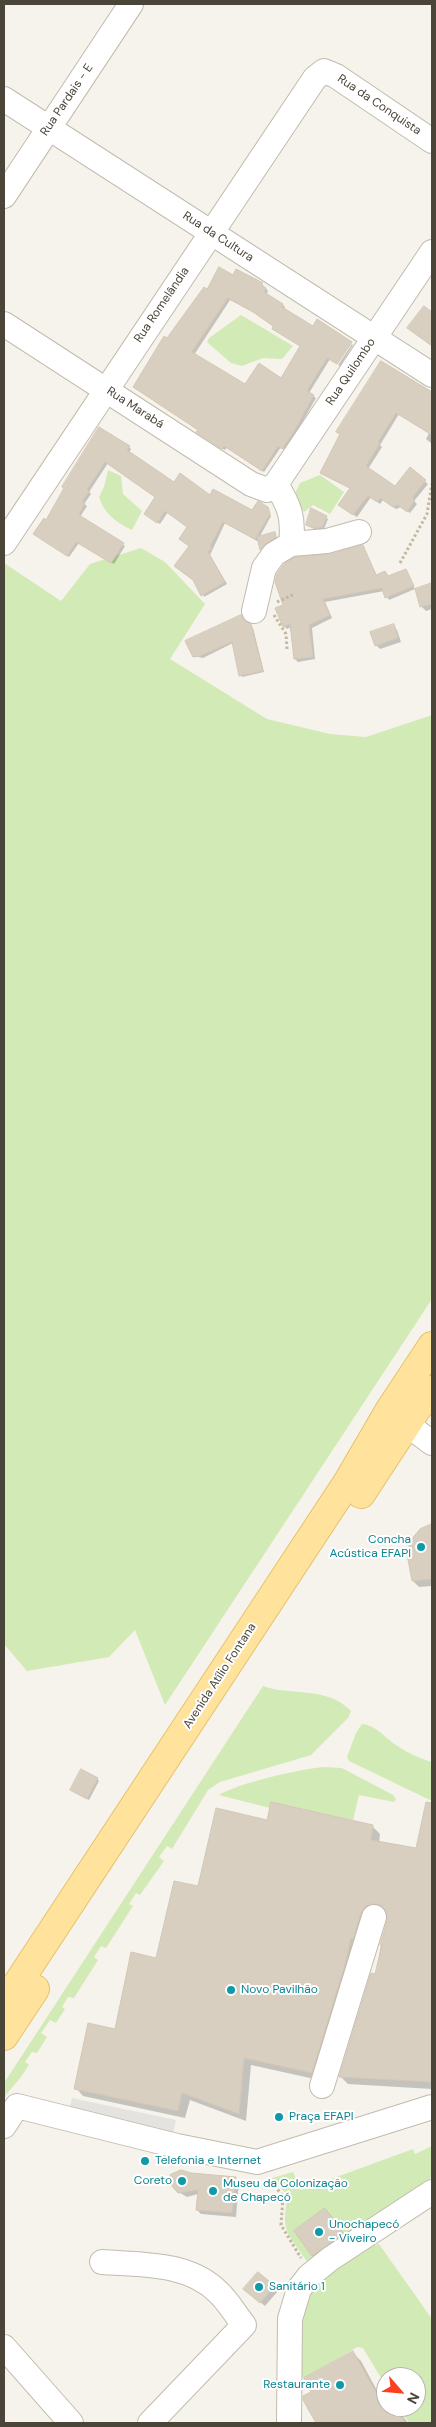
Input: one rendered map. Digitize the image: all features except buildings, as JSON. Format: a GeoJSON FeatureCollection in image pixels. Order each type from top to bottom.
{"type":"FeatureCollection","features":[{"type":"Feature","properties":{"kind":"main road","name":"Avenida Atílio Fontana"},"geometry":{"type":"LineString","coordinates":[[4,2036],[398,1418],[432,1346]]}},
{"type":"Feature","properties":{"kind":"main road","name":"Avenida Atílio Fontana"},"geometry":{"type":"LineString","coordinates":[[4,2004],[347,1484],[398,1418],[432,1390]]}},
{"type":"Feature","properties":{"kind":"street","name":"Rua Pardais - E"},"geometry":{"type":"LineString","coordinates":[[4,196],[131,4]]}},
{"type":"Feature","properties":{"kind":"street","name":"Rua da Conquista"},"geometry":{"type":"LineString","coordinates":[[324,71],[336,76],[432,141]]}},
{"type":"Feature","properties":{"kind":"street","name":"Rua Romelândia"},"geometry":{"type":"LineString","coordinates":[[4,543],[315,78],[324,71]]}},
{"type":"Feature","properties":{"kind":"street","name":"Rua da Cultura"},"geometry":{"type":"LineString","coordinates":[[4,99],[432,375]]}},
{"type":"Feature","properties":{"kind":"street","name":"Rua Quilombo"},"geometry":{"type":"LineString","coordinates":[[272,487],[432,252]]}},
{"type":"Feature","properties":{"kind":"street","name":"Rua Marabá"},"geometry":{"type":"LineString","coordinates":[[4,324],[252,484],[272,487]]}},
{"type":"Feature","properties":{"kind":"street"},"geometry":{"type":"LineString","coordinates":[[272,487],[287,502],[293,522],[291,544]]}},
{"type":"Feature","properties":{"kind":"street"},"geometry":{"type":"LineString","coordinates":[[263,611],[264,568],[274,554],[291,544],[327,541],[359,532]]}},
{"type":"Feature","properties":{"kind":"street"},"geometry":{"type":"LineString","coordinates":[[398,1418],[432,1443]]}},
{"type":"Feature","properties":{"kind":"street"},"geometry":{"type":"LineString","coordinates":[[322,2086],[374,1917]]}},
{"type":"Feature","properties":{"kind":"street"},"geometry":{"type":"LineString","coordinates":[[4,2126],[17,2106],[177,2146],[241,2159],[262,2161],[432,2108]]}},
{"type":"Feature","properties":{"kind":"street"},"geometry":{"type":"LineString","coordinates":[[289,2423],[290,2319],[299,2289],[313,2273],[330,2259],[432,2192]]}},
{"type":"Feature","properties":{"kind":"street"},"geometry":{"type":"LineString","coordinates":[[102,2262],[159,2266],[197,2276],[218,2292],[244,2325],[150,2423]]}},
{"type":"Feature","properties":{"kind":"street"},"geometry":{"type":"LineString","coordinates":[[4,2347],[72,2423]]}},
{"type":"Feature","properties":{"kind":"path"},"geometry":{"type":"LineString","coordinates":[[400,563],[427,514],[432,484]]}},
{"type":"Feature","properties":{"kind":"path"},"geometry":{"type":"LineString","coordinates":[[263,611],[286,634],[287,649]]}},
{"type":"Feature","properties":{"kind":"path"},"geometry":{"type":"LineString","coordinates":[[262,2161],[268,2179],[283,2196],[281,2225],[313,2273]]}},
{"type":"Feature","properties":{"kind":"green space"},"geometry":{"type":"Polygon","coordinates":[[[241,315],[293,346],[282,359],[263,358],[242,366],[231,363],[207,342],[209,338],[241,315]]]}},
{"type":"Feature","properties":{"kind":"green space"},"geometry":{"type":"Polygon","coordinates":[[[108,470],[121,476],[123,494],[142,511],[132,530],[112,517],[101,503],[99,497],[104,487],[108,470]]]}},
{"type":"Feature","properties":{"kind":"green space"},"geometry":{"type":"Polygon","coordinates":[[[320,475],[344,492],[330,514],[313,505],[304,512],[294,496],[300,483],[320,475]]]}},
{"type":"Feature","properties":{"kind":"green space"},"geometry":{"type":"Polygon","coordinates":[[[141,548],[165,562],[205,604],[170,659],[267,719],[330,734],[366,737],[432,715],[432,1299],[165,1705],[135,1630],[109,1657],[27,1671],[4,1644],[4,563],[61,601],[90,564],[141,548]]]}},
{"type":"Feature","properties":{"kind":"green space"},"geometry":{"type":"Polygon","coordinates":[[[263,1686],[331,1698],[342,1703],[351,1711],[348,1718],[311,1755],[220,1782],[208,1790],[172,1849],[167,1846],[159,1857],[164,1861],[140,1895],[136,1893],[129,1904],[133,1906],[106,1948],[101,1946],[94,1957],[98,1960],[74,1998],[68,1997],[62,2007],[65,2009],[56,2023],[50,2020],[41,2033],[47,2037],[37,2053],[32,2052],[25,2062],[29,2065],[4,2097],[4,2083],[263,1686]]]}},
{"type":"Feature","properties":{"kind":"green space"},"geometry":{"type":"Polygon","coordinates":[[[362,1724],[376,1729],[409,1753],[432,1762],[432,1801],[349,1761],[347,1757],[356,1733],[362,1724]]]}},
{"type":"Feature","properties":{"kind":"green space"},"geometry":{"type":"Polygon","coordinates":[[[324,1767],[342,1768],[393,1795],[396,1799],[394,1802],[359,1795],[353,1820],[271,1802],[270,1808],[219,1795],[228,1790],[270,1777],[324,1767]]]}},
{"type":"Feature","properties":{"kind":"green space"},"geometry":{"type":"Polygon","coordinates":[[[432,2146],[432,2177],[308,2263],[291,2238],[286,2226],[285,2218],[288,2196],[272,2178],[293,2172],[301,2190],[413,2149],[415,2154],[432,2146]]]}},
{"type":"Feature","properties":{"kind":"green space"},"geometry":{"type":"Polygon","coordinates":[[[379,2244],[432,2319],[432,2423],[409,2423],[405,2417],[426,2417],[426,2367],[376,2367],[376,2369],[363,2348],[357,2347],[304,2378],[296,2372],[298,2323],[302,2299],[316,2282],[336,2266],[379,2244]]]}},
{"type":"Feature","properties":{"kind":"shaded area"},"geometry":{"type":"Polygon","coordinates":[[[72,2098],[176,2120],[172,2137],[68,2114],[72,2098]]]}},
{"type":"Feature","properties":{"kind":"place","name":"Concha Acústica EFAPI"},"geometry":{"type":"Point","coordinates":[421,1547]}},
{"type":"Feature","properties":{"kind":"place","name":"Novo Pavilhão"},"geometry":{"type":"Point","coordinates":[231,1990]}},
{"type":"Feature","properties":{"kind":"place","name":"Praça EFAPI"},"geometry":{"type":"Point","coordinates":[279,2117]}},
{"type":"Feature","properties":{"kind":"place","name":"Telefonia e Internet"},"geometry":{"type":"Point","coordinates":[145,2161]}},
{"type":"Feature","properties":{"kind":"place","name":"Coreto"},"geometry":{"type":"Point","coordinates":[182,2181]}},
{"type":"Feature","properties":{"kind":"place","name":"Museu da Colonização de Chapecó"},"geometry":{"type":"Point","coordinates":[213,2191]}},
{"type":"Feature","properties":{"kind":"place","name":"Unochapecó - Viveiro"},"geometry":{"type":"Point","coordinates":[319,2232]}},
{"type":"Feature","properties":{"kind":"place","name":"Sanitário 1"},"geometry":{"type":"Point","coordinates":[259,2287]}},
{"type":"Feature","properties":{"kind":"place","name":"Restaurante"},"geometry":{"type":"Point","coordinates":[340,2385]}}]}
